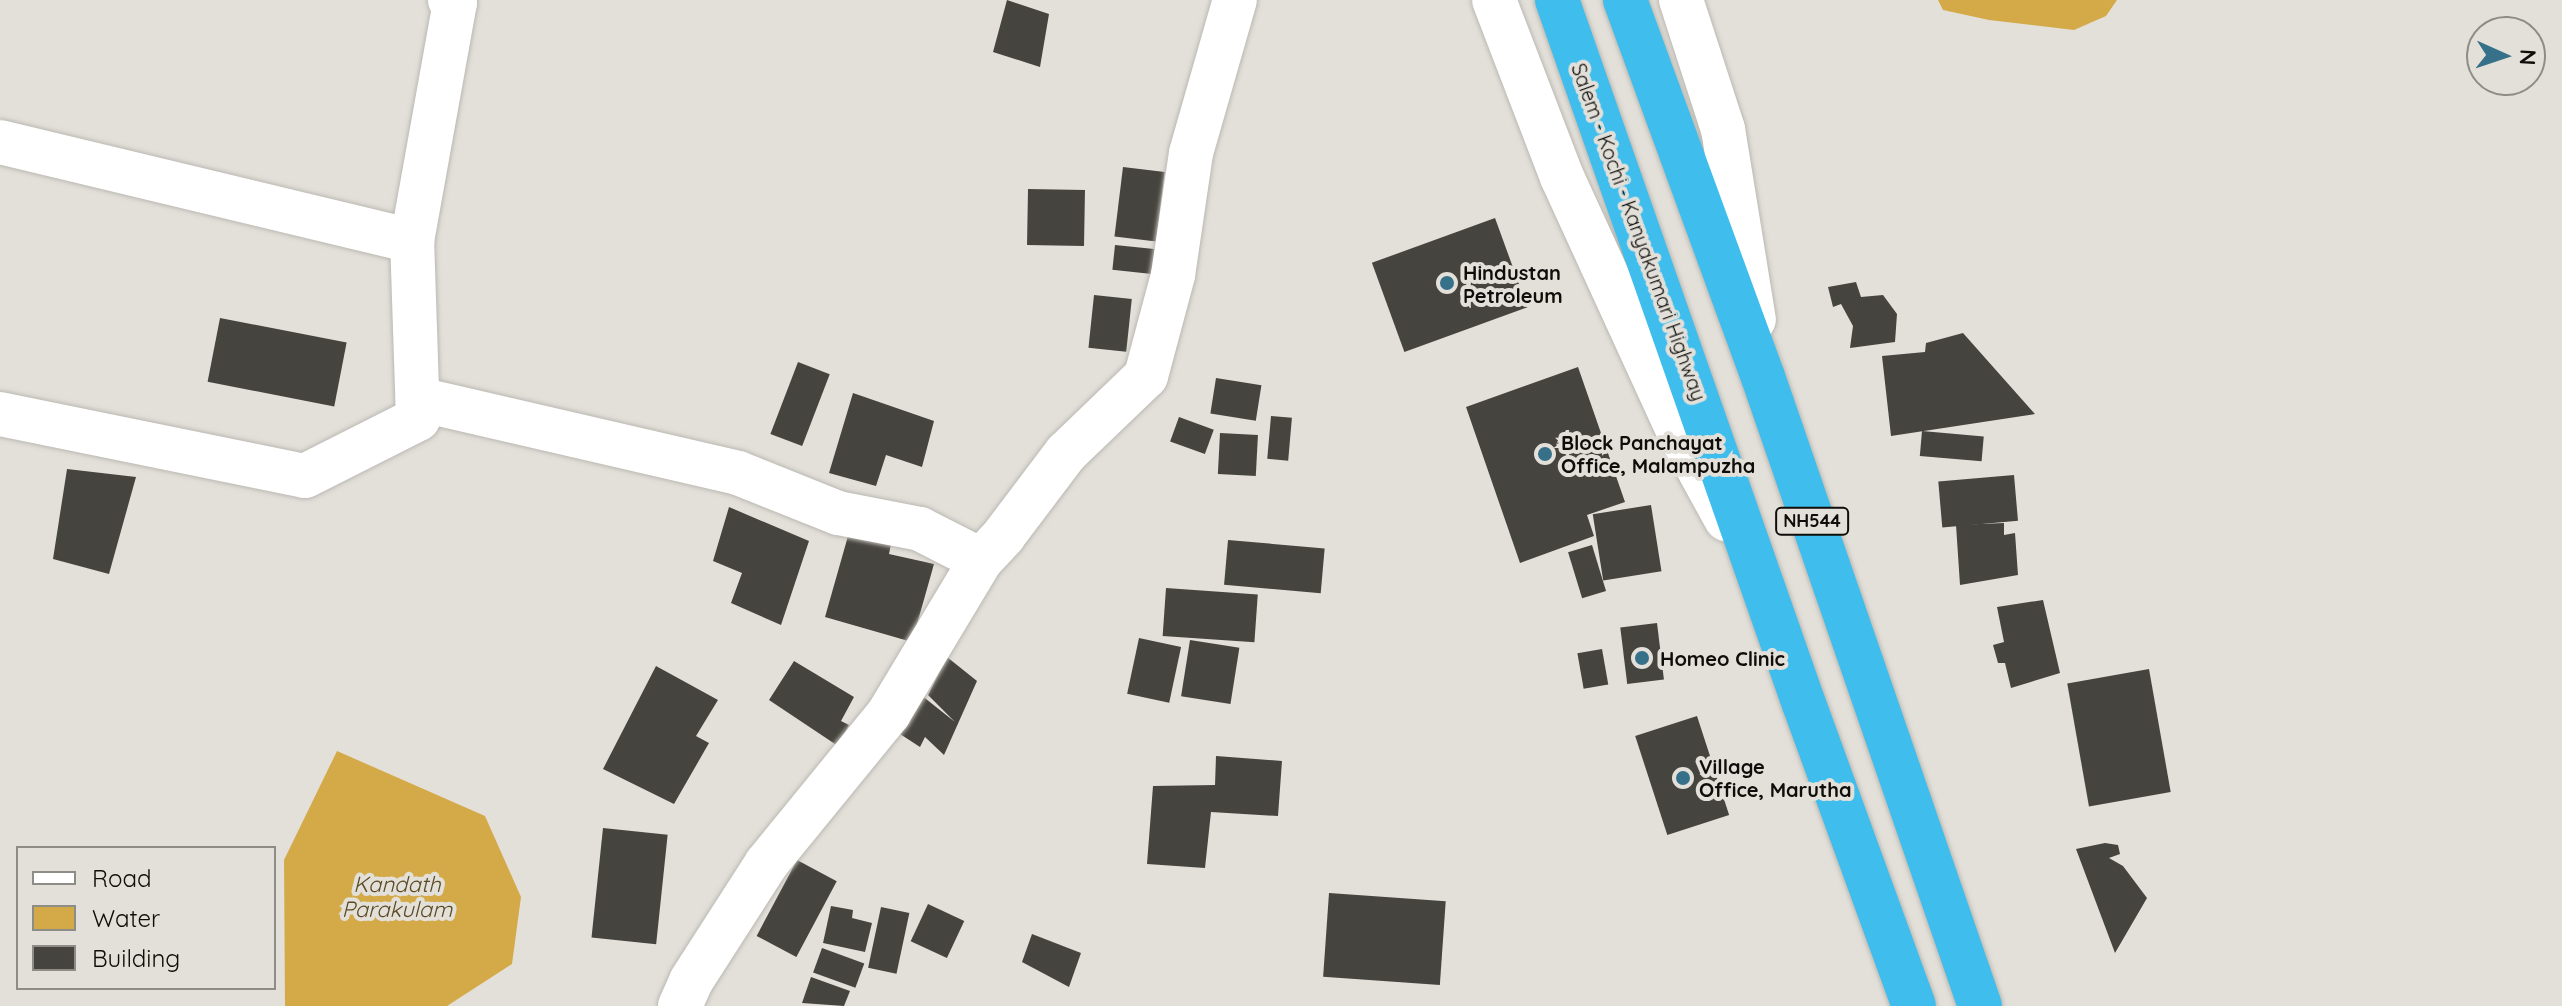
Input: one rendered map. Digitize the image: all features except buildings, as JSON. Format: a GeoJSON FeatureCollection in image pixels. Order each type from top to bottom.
{"type":"FeatureCollection","features":[{"type":"Feature","properties":{"kind":"highway","name":"Salem - Kochi - Kanyakumari Highway"},"geometry":{"type":"LineString","coordinates":[[1557,0],[1914,1006]]}},
{"type":"Feature","properties":{"kind":"highway","name":"NH544"},"geometry":{"type":"LineString","coordinates":[[1625,0],[1763,377],[1980,1006]]}},
{"type":"Feature","properties":{"kind":"street"},"geometry":{"type":"LineString","coordinates":[[0,414],[305,476],[418,419],[412,241],[455,3],[450,0]]}},
{"type":"Feature","properties":{"kind":"street"},"geometry":{"type":"LineString","coordinates":[[680,1006],[691,981],[766,864],[889,713],[981,560],[1004,535],[1066,453],[1146,376],[1173,275],[1191,153],[1235,0]]}},
{"type":"Feature","properties":{"kind":"street"},"geometry":{"type":"LineString","coordinates":[[1494,0],[1562,177],[1624,316],[1681,437],[1764,587]]}},
{"type":"Feature","properties":{"kind":"street"},"geometry":{"type":"LineString","coordinates":[[1681,0],[1723,129],[1763,377]]}},
{"type":"Feature","properties":{"kind":"street"},"geometry":{"type":"LineString","coordinates":[[0,142],[412,241]]}},
{"type":"Feature","properties":{"kind":"street"},"geometry":{"type":"LineString","coordinates":[[418,399],[738,473],[838,513],[920,529],[981,560]]}},
{"type":"Feature","properties":{"kind":"water"},"geometry":{"type":"Polygon","coordinates":[[[1938,0],[2117,0],[2106,16],[2074,30],[1989,20],[1943,10],[1938,0]]]}},
{"type":"Feature","properties":{"kind":"water","name":"Kandath Parakulam"},"geometry":{"type":"Polygon","coordinates":[[[337,751],[485,816],[521,897],[512,964],[447,1006],[285,1006],[284,860],[337,751]]]}},
{"type":"Feature","properties":{"kind":"place","name":"Hindustan Petroleum"},"geometry":{"type":"Point","coordinates":[1447,283]}},
{"type":"Feature","properties":{"kind":"place","name":"Block Panchayat Office, Malampuzha"},"geometry":{"type":"Point","coordinates":[1545,454]}},
{"type":"Feature","properties":{"kind":"place","name":"Homeo Clinic"},"geometry":{"type":"Point","coordinates":[1642,658]}},
{"type":"Feature","properties":{"kind":"place","name":"Village Office, Marutha"},"geometry":{"type":"Point","coordinates":[1683,778]}}]}
